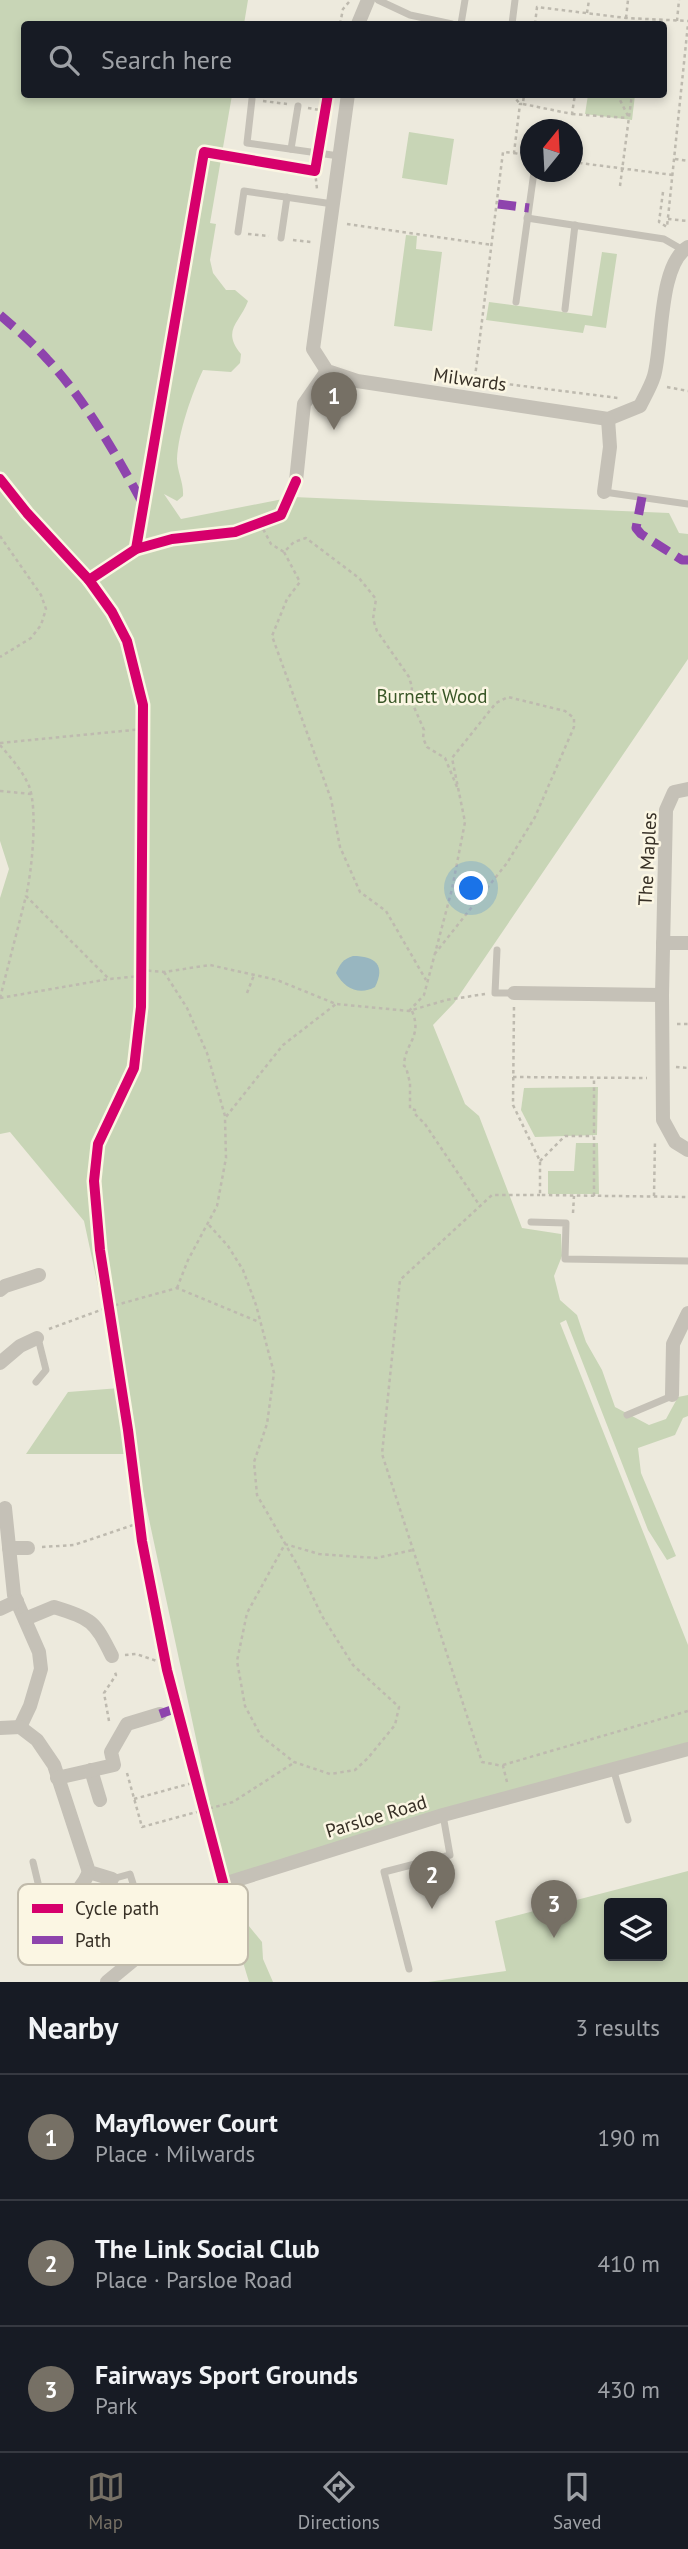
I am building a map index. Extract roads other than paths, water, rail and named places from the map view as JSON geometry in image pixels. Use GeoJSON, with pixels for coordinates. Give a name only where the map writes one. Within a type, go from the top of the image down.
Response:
{"type":"FeatureCollection","features":[{"type":"Feature","properties":{"kind":"street"},"geometry":{"type":"LineString","coordinates":[[359,21],[368,0]]}},
{"type":"Feature","properties":{"kind":"street"},"geometry":{"type":"LineString","coordinates":[[296,481],[304,404],[327,371],[313,349],[330,222],[325,203],[339,156],[347,98]]}},
{"type":"Feature","properties":{"kind":"street"},"geometry":{"type":"LineString","coordinates":[[604,492],[610,447],[608,419],[640,406],[654,376],[667,281],[685,249]]}},
{"type":"Feature","properties":{"kind":"street","name":"Milwards"},"geometry":{"type":"LineString","coordinates":[[327,371],[357,382],[608,419]]}},
{"type":"Feature","properties":{"kind":"street","name":"The Maples"},"geometry":{"type":"LineString","coordinates":[[688,789],[674,792],[666,810],[662,995],[663,1119],[675,1142],[688,1150]]}},
{"type":"Feature","properties":{"kind":"street"},"geometry":{"type":"LineString","coordinates":[[663,943],[688,943]]}},
{"type":"Feature","properties":{"kind":"street"},"geometry":{"type":"LineString","coordinates":[[514,993],[662,995]]}},
{"type":"Feature","properties":{"kind":"street"},"geometry":{"type":"LineString","coordinates":[[2,1286],[39,1275]]}},
{"type":"Feature","properties":{"kind":"street"},"geometry":{"type":"LineString","coordinates":[[672,1395],[673,1344],[688,1313]]}},
{"type":"Feature","properties":{"kind":"street"},"geometry":{"type":"LineString","coordinates":[[0,1363],[20,1346],[37,1338]]}},
{"type":"Feature","properties":{"kind":"street"},"geometry":{"type":"LineString","coordinates":[[5,1508],[14,1595],[39,1652],[41,1669],[30,1706],[20,1727]]}},
{"type":"Feature","properties":{"kind":"street"},"geometry":{"type":"LineString","coordinates":[[9,1548],[28,1548]]}},
{"type":"Feature","properties":{"kind":"street"},"geometry":{"type":"LineString","coordinates":[[0,1609],[17,1601]]}},
{"type":"Feature","properties":{"kind":"street"},"geometry":{"type":"LineString","coordinates":[[25,1619],[54,1606],[83,1616],[97,1626],[112,1656]]}},
{"type":"Feature","properties":{"kind":"street"},"geometry":{"type":"LineString","coordinates":[[57,1778],[114,1765],[111,1752],[127,1724],[160,1714]]}},
{"type":"Feature","properties":{"kind":"street"},"geometry":{"type":"LineString","coordinates":[[0,1728],[20,1727],[45,1750],[89,1872],[83,1884]]}},
{"type":"Feature","properties":{"kind":"street","name":"Parsloe Road"},"geometry":{"type":"LineString","coordinates":[[226,1884],[443,1815],[688,1749]]}},
{"type":"Feature","properties":{"kind":"street"},"geometry":{"type":"LineString","coordinates":[[91,1770],[100,1800]]}},
{"type":"Feature","properties":{"kind":"street"},"geometry":{"type":"LineString","coordinates":[[89,1872],[112,1879]]}},
{"type":"Feature","properties":{"kind":"street","name":"Parsloe Road"},"geometry":{"type":"LineString","coordinates":[[107,1982],[127,1965]]}},
{"type":"Feature","properties":{"kind":"lane"},"geometry":{"type":"LineString","coordinates":[[378,0],[410,15],[438,21]]}},
{"type":"Feature","properties":{"kind":"lane"},"geometry":{"type":"LineString","coordinates":[[461,21],[464,0]]}},
{"type":"Feature","properties":{"kind":"lane"},"geometry":{"type":"LineString","coordinates":[[512,21],[515,0]]}},
{"type":"Feature","properties":{"kind":"lane"},"geometry":{"type":"LineString","coordinates":[[252,99],[247,143],[339,156]]}},
{"type":"Feature","properties":{"kind":"lane"},"geometry":{"type":"LineString","coordinates":[[291,149],[298,106]]}},
{"type":"Feature","properties":{"kind":"lane"},"geometry":{"type":"LineString","coordinates":[[516,302],[532,182]]}},
{"type":"Feature","properties":{"kind":"lane"},"geometry":{"type":"LineString","coordinates":[[238,232],[244,191],[325,203]]}},
{"type":"Feature","properties":{"kind":"lane"},"geometry":{"type":"LineString","coordinates":[[281,238],[287,197]]}},
{"type":"Feature","properties":{"kind":"lane"},"geometry":{"type":"LineString","coordinates":[[527,218],[664,239],[685,249]]}},
{"type":"Feature","properties":{"kind":"lane"},"geometry":{"type":"LineString","coordinates":[[565,309],[575,225]]}},
{"type":"Feature","properties":{"kind":"lane"},"geometry":{"type":"LineString","coordinates":[[604,492],[688,503]]}},
{"type":"Feature","properties":{"kind":"lane"},"geometry":{"type":"LineString","coordinates":[[497,950],[495,993],[514,993]]}},
{"type":"Feature","properties":{"kind":"lane"},"geometry":{"type":"LineString","coordinates":[[531,1222],[566,1223],[565,1259],[688,1261]]}},
{"type":"Feature","properties":{"kind":"lane"},"geometry":{"type":"LineString","coordinates":[[36,1382],[46,1370],[37,1338]]}},
{"type":"Feature","properties":{"kind":"lane"},"geometry":{"type":"LineString","coordinates":[[627,1415],[672,1395]]}},
{"type":"Feature","properties":{"kind":"lane"},"geometry":{"type":"LineString","coordinates":[[613,1768],[628,1820]]}},
{"type":"Feature","properties":{"kind":"lane"},"geometry":{"type":"LineString","coordinates":[[409,1969],[384,1872],[450,1855],[443,1815]]}},
{"type":"Feature","properties":{"kind":"lane"},"geometry":{"type":"LineString","coordinates":[[33,1862],[38,1884]]}},
{"type":"Feature","properties":{"kind":"lane"},"geometry":{"type":"LineString","coordinates":[[112,1879],[130,1874],[133,1884]]}},
{"type":"Feature","properties":{"kind":"water"},"geometry":{"type":"Polygon","coordinates":[[[353,956],[367,958],[376,963],[379,973],[375,987],[363,991],[352,989],[339,978],[336,973],[339,967],[344,960],[353,956]]]}},
{"type":"Feature","properties":{"kind":"place","name":"Mayflower Court"},"geometry":{"type":"Point","coordinates":[334,430]}},
{"type":"Feature","properties":{"kind":"place","name":"The Link Social Club"},"geometry":{"type":"Point","coordinates":[432,1909]}},
{"type":"Feature","properties":{"kind":"place","name":"Fairways Sport Grounds"},"geometry":{"type":"Point","coordinates":[554,1938]}},
{"type":"Feature","properties":{"kind":"park label","name":"Burnett Wood"},"geometry":{"type":"Point","coordinates":[432,696]}}]}
